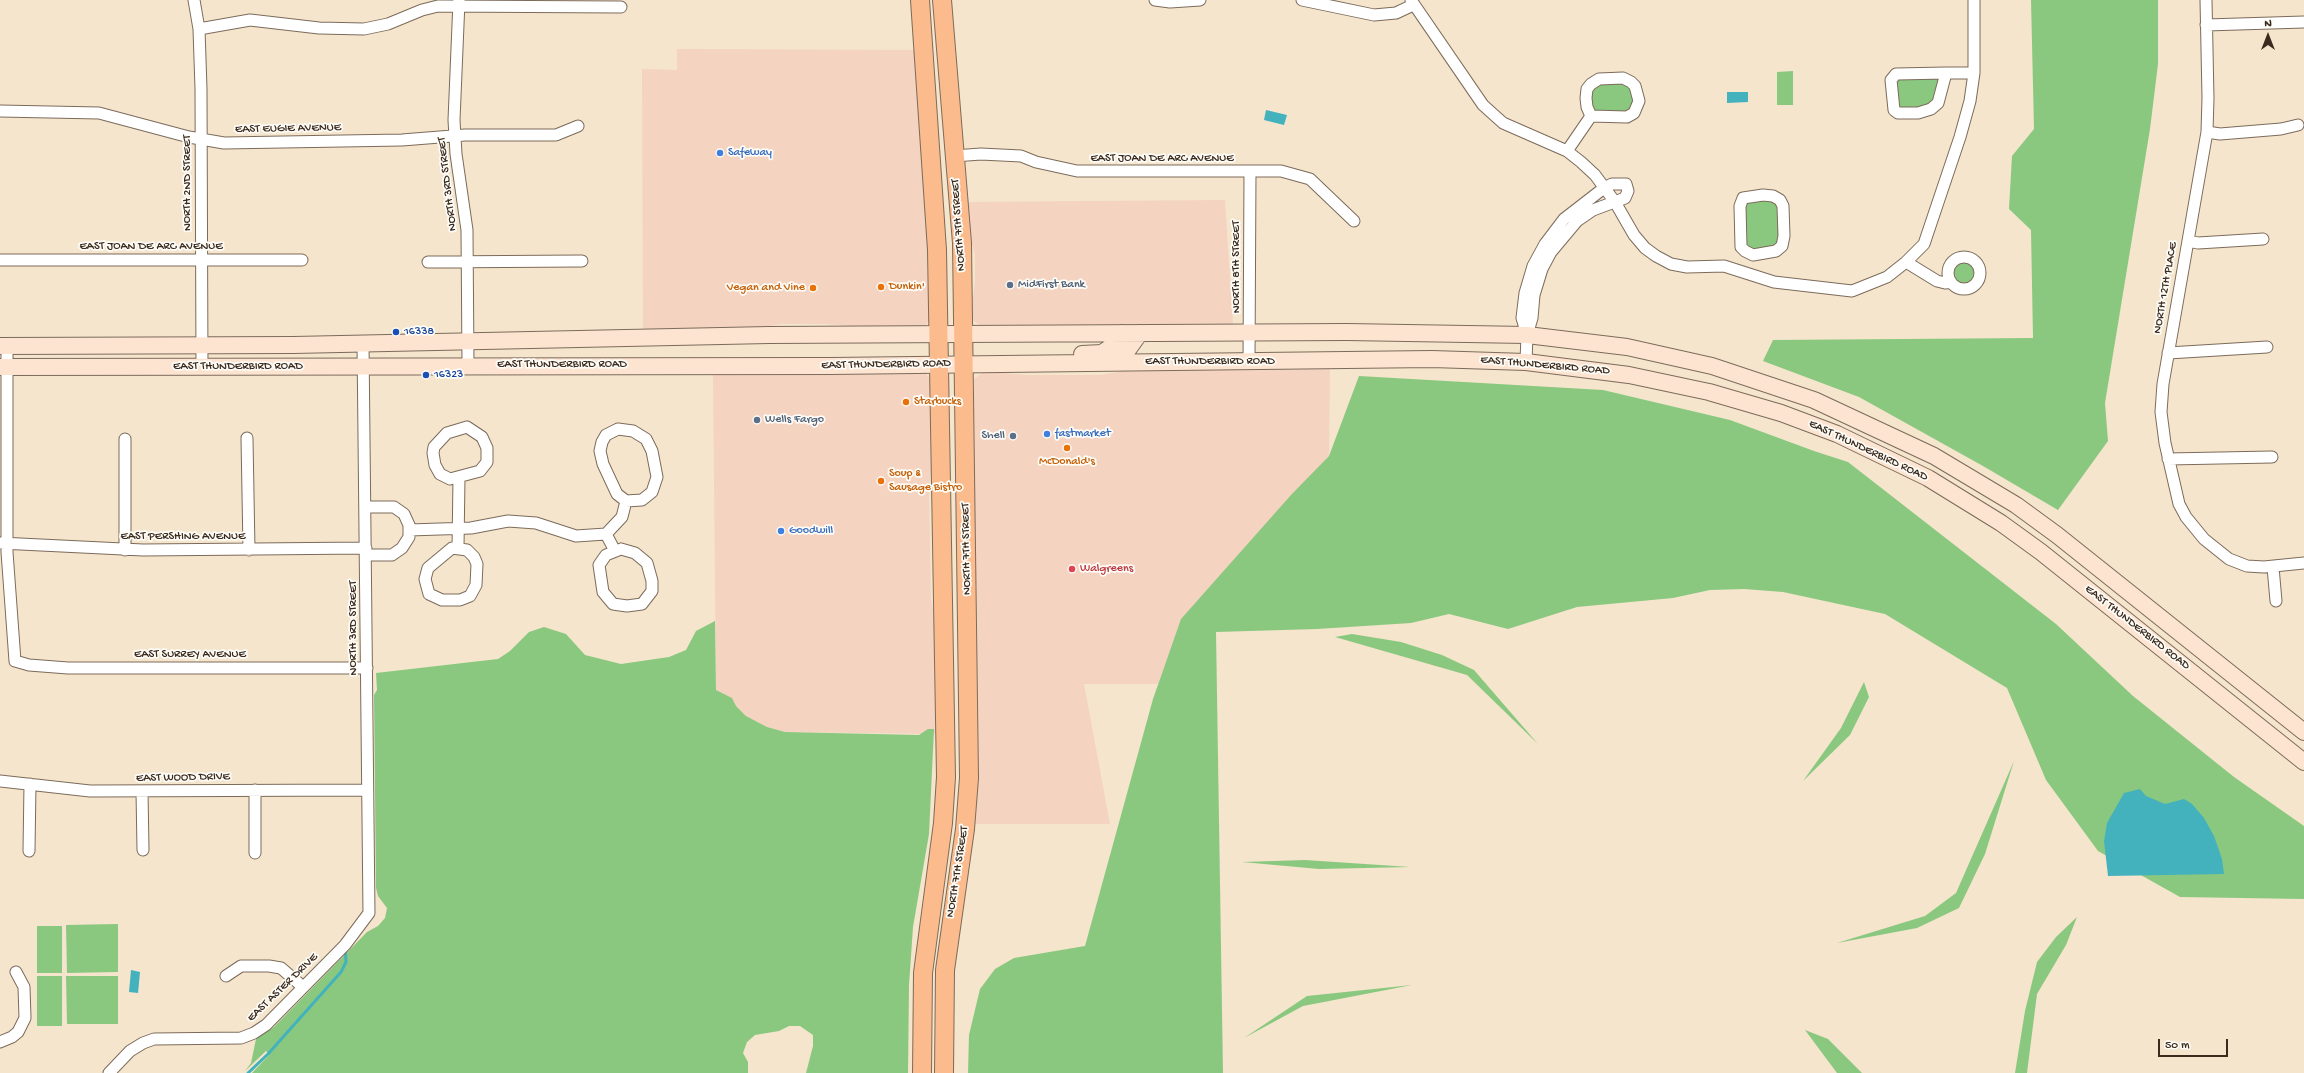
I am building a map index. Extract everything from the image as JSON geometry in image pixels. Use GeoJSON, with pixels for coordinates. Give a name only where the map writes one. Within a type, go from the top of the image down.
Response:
{"type":"FeatureCollection","features":[{"type":"Feature","properties":{"kind":"main road","name":"NORTH 7TH STREET"},"geometry":{"type":"LineString","coordinates":[[920,0],[937,250],[946,777],[942,830],[923,973],[922,1073]]}},
{"type":"Feature","properties":{"kind":"main road","name":"NORTH 7TH STREET"},"geometry":{"type":"LineString","coordinates":[[942,0],[962,243],[969,787],[965,829],[945,970],[944,1073]]}},
{"type":"Feature","properties":{"kind":"main road","name":"EAST THUNDERBIRD ROAD"},"geometry":{"type":"LineString","coordinates":[[3,346],[363,343],[761,335],[1122,334],[1249,332],[1527,335],[1628,347],[1712,366],[1814,400],[1889,433],[1934,456],[2016,505],[2057,535],[2304,731]]}},
{"type":"Feature","properties":{"kind":"main road"},"geometry":{"type":"LineString","coordinates":[[1119,362],[1140,333]]}},
{"type":"Feature","properties":{"kind":"main road"},"geometry":{"type":"LineString","coordinates":[[1031,364],[1053,354],[1102,353],[1111,347],[1122,334]]}},
{"type":"Feature","properties":{"kind":"main road","name":"EAST THUNDERBIRD ROAD"},"geometry":{"type":"LineString","coordinates":[[3,367],[1031,364],[1432,359],[1526,362],[1629,375],[1709,392],[1807,422],[1882,455],[1928,478],[2035,548],[2304,762]]}},
{"type":"Feature","properties":{"kind":"main road"},"geometry":{"type":"LineString","coordinates":[[2290,751],[2304,731]]}},
{"type":"Feature","properties":{"kind":"street","name":"NORTH 2ND STREET"},"geometry":{"type":"LineString","coordinates":[[194,0],[198,29],[202,366]]}},
{"type":"Feature","properties":{"kind":"street"},"geometry":{"type":"LineString","coordinates":[[1154,0],[1170,2],[1200,0]]}},
{"type":"Feature","properties":{"kind":"street"},"geometry":{"type":"LineString","coordinates":[[1302,0],[1374,15],[1396,13],[1412,2],[1483,105],[1503,123],[1567,151],[1594,175],[1615,202],[1634,235],[1645,248],[1671,264],[1687,267],[1724,266],[1774,282],[1852,292],[1887,277],[1906,262],[1924,244],[1960,137],[1970,101],[1974,73],[1974,0]]}},
{"type":"Feature","properties":{"kind":"street","name":"NORTH 12TH PLACE"},"geometry":{"type":"LineString","coordinates":[[2206,0],[2208,98],[2207,132],[2168,353],[2161,412],[2168,459],[2176,495],[2186,517],[2204,539],[2230,559],[2247,566],[2274,567],[2304,563]]}},
{"type":"Feature","properties":{"kind":"street"},"geometry":{"type":"LineString","coordinates":[[198,29],[250,20],[319,28],[364,29],[388,24],[422,10],[438,6],[459,4],[621,7]]}},
{"type":"Feature","properties":{"kind":"street","name":"NORTH 3RD STREET"},"geometry":{"type":"LineString","coordinates":[[459,4],[454,102],[455,136],[467,230],[468,365]]}},
{"type":"Feature","properties":{"kind":"street"},"geometry":{"type":"LineString","coordinates":[[2206,25],[2304,22]]}},
{"type":"Feature","properties":{"kind":"street"},"geometry":{"type":"LineString","coordinates":[[1946,72],[1938,103],[1932,109],[1918,113],[1898,113],[1894,110],[1891,80],[1896,74],[1946,72],[1974,73]]}},
{"type":"Feature","properties":{"kind":"street"},"geometry":{"type":"LineString","coordinates":[[1623,78],[1635,86],[1639,101],[1634,113],[1627,117],[1591,116],[1587,107],[1587,89],[1595,80],[1623,78]]}},
{"type":"Feature","properties":{"kind":"street","name":"EAST EUGIE AVENUE"},"geometry":{"type":"LineString","coordinates":[[0,111],[84,111],[99,113],[200,139],[224,143],[402,140],[455,136],[556,135],[578,126]]}},
{"type":"Feature","properties":{"kind":"street"},"geometry":{"type":"LineString","coordinates":[[1567,151],[1591,116]]}},
{"type":"Feature","properties":{"kind":"street"},"geometry":{"type":"LineString","coordinates":[[2207,132],[2220,134],[2251,132],[2281,129],[2298,125]]}},
{"type":"Feature","properties":{"kind":"street","name":"EAST JOAN DE ARC AVENUE"},"geometry":{"type":"LineString","coordinates":[[954,156],[981,154],[1021,156],[1036,162],[1077,172],[1281,171],[1310,179],[1354,221]]}},
{"type":"Feature","properties":{"kind":"street","name":"NORTH 8TH STREET"},"geometry":{"type":"LineString","coordinates":[[1249,362],[1250,172]]}},
{"type":"Feature","properties":{"kind":"street"},"geometry":{"type":"LineString","coordinates":[[1526,362],[1527,335],[1522,318],[1525,293],[1533,266],[1551,243],[1571,213],[1604,188],[1618,183],[1626,184],[1627,196],[1593,210],[1577,221],[1551,243]]}},
{"type":"Feature","properties":{"kind":"street"},"geometry":{"type":"LineString","coordinates":[[1763,195],[1773,196],[1780,200],[1782,206],[1784,236],[1782,246],[1776,252],[1753,255],[1744,252],[1741,246],[1740,206],[1744,198],[1763,195]]}},
{"type":"Feature","properties":{"kind":"street"},"geometry":{"type":"LineString","coordinates":[[2188,241],[2198,243],[2263,239]]}},
{"type":"Feature","properties":{"kind":"street"},"geometry":{"type":"LineString","coordinates":[[1748,274],[1753,255]]}},
{"type":"Feature","properties":{"kind":"street","name":"EAST JOAN DE ARC AVENUE"},"geometry":{"type":"LineString","coordinates":[[0,260],[302,260]]}},
{"type":"Feature","properties":{"kind":"street"},"geometry":{"type":"LineString","coordinates":[[428,262],[582,261]]}},
{"type":"Feature","properties":{"kind":"street"},"geometry":{"type":"LineString","coordinates":[[1906,262],[1937,281],[1946,283],[1951,282]]}},
{"type":"Feature","properties":{"kind":"street","name":"NORTH 3RD STREET"},"geometry":{"type":"LineString","coordinates":[[363,343],[369,913]]}},
{"type":"Feature","properties":{"kind":"street"},"geometry":{"type":"LineString","coordinates":[[3,346],[3,543]]}},
{"type":"Feature","properties":{"kind":"street"},"geometry":{"type":"LineString","coordinates":[[2168,353],[2267,347]]}},
{"type":"Feature","properties":{"kind":"street"},"geometry":{"type":"LineString","coordinates":[[467,428],[482,437],[487,448],[487,462],[480,471],[459,477],[450,479],[440,474],[434,462],[433,453],[434,448],[447,433],[467,428]]}},
{"type":"Feature","properties":{"kind":"street"},"geometry":{"type":"LineString","coordinates":[[618,430],[633,431],[646,439],[656,466],[657,477],[652,492],[642,500],[626,501],[617,494],[603,464],[600,451],[602,442],[606,435],[618,430]]}},
{"type":"Feature","properties":{"kind":"street"},"geometry":{"type":"LineString","coordinates":[[247,438],[249,550]]}},
{"type":"Feature","properties":{"kind":"street"},"geometry":{"type":"LineString","coordinates":[[125,550],[126,439]]}},
{"type":"Feature","properties":{"kind":"street"},"geometry":{"type":"LineString","coordinates":[[2168,459],[2272,457]]}},
{"type":"Feature","properties":{"kind":"street"},"geometry":{"type":"LineString","coordinates":[[458,548],[459,477]]}},
{"type":"Feature","properties":{"kind":"street"},"geometry":{"type":"LineString","coordinates":[[365,507],[394,506],[404,514],[409,525],[409,530],[459,529],[508,521],[536,523],[576,536],[606,534],[622,517],[626,501]]}},
{"type":"Feature","properties":{"kind":"street","name":"EAST PERSHING AVENUE"},"geometry":{"type":"LineString","coordinates":[[3,543],[125,550],[366,552],[392,555],[402,548],[409,537],[409,530]]}},
{"type":"Feature","properties":{"kind":"street"},"geometry":{"type":"LineString","coordinates":[[606,534],[615,551]]}},
{"type":"Feature","properties":{"kind":"street","name":"EAST SURREY AVENUE"},"geometry":{"type":"LineString","coordinates":[[3,543],[15,661],[29,666],[68,668],[367,668]]}},
{"type":"Feature","properties":{"kind":"street"},"geometry":{"type":"LineString","coordinates":[[452,548],[458,548],[468,550],[474,557],[477,564],[476,584],[470,596],[460,600],[442,600],[429,594],[425,579],[428,568],[452,548]]}},
{"type":"Feature","properties":{"kind":"street"},"geometry":{"type":"LineString","coordinates":[[621,549],[635,553],[647,563],[652,581],[652,591],[642,604],[627,606],[613,604],[602,592],[599,565],[606,555],[615,551],[621,549]]}},
{"type":"Feature","properties":{"kind":"street"},"geometry":{"type":"LineString","coordinates":[[2274,567],[2276,601]]}},
{"type":"Feature","properties":{"kind":"street","name":"EAST WOOD DRIVE"},"geometry":{"type":"LineString","coordinates":[[0,781],[90,791],[368,790]]}},
{"type":"Feature","properties":{"kind":"street"},"geometry":{"type":"LineString","coordinates":[[29,851],[30,784]]}},
{"type":"Feature","properties":{"kind":"street"},"geometry":{"type":"LineString","coordinates":[[255,790],[255,853]]}},
{"type":"Feature","properties":{"kind":"street"},"geometry":{"type":"LineString","coordinates":[[142,791],[143,850]]}},
{"type":"Feature","properties":{"kind":"street","name":"EAST ASTER DRIVE"},"geometry":{"type":"LineString","coordinates":[[109,1073],[130,1051],[143,1042],[154,1039],[242,1038],[254,1033],[266,1025],[345,946],[369,913]]}},
{"type":"Feature","properties":{"kind":"street"},"geometry":{"type":"LineString","coordinates":[[226,976],[242,966],[269,966],[281,968],[304,988]]}},
{"type":"Feature","properties":{"kind":"street"},"geometry":{"type":"LineString","coordinates":[[0,1042],[12,1037],[18,1032],[25,1018],[24,987],[16,972]]}},
{"type":"Feature","properties":{"kind":"shaded area"},"geometry":{"type":"Polygon","coordinates":[[[677,49],[917,50],[929,231],[931,318],[926,325],[919,327],[878,328],[825,324],[783,324],[754,328],[643,330],[642,69],[677,70],[677,49]]]}},
{"type":"Feature","properties":{"kind":"shaded area"},"geometry":{"type":"Polygon","coordinates":[[[1225,200],[1233,325],[982,327],[974,321],[971,312],[975,282],[975,255],[970,237],[967,202],[1225,200]]]}},
{"type":"Feature","properties":{"kind":"shaded area"},"geometry":{"type":"Polygon","coordinates":[[[1330,369],[1329,456],[1182,618],[1158,684],[1084,684],[1110,824],[973,824],[974,379],[985,371],[1025,375],[1101,375],[1123,371],[1330,369]]]}},
{"type":"Feature","properties":{"kind":"shaded area"},"geometry":{"type":"Polygon","coordinates":[[[713,372],[920,372],[925,373],[931,380],[933,459],[929,486],[931,598],[937,630],[938,734],[785,732],[767,727],[746,716],[736,706],[732,698],[716,690],[713,372]]]}},
{"type":"Feature","properties":{"kind":"green space"},"geometry":{"type":"Polygon","coordinates":[[[2031,0],[2158,0],[2158,64],[2150,129],[2105,403],[2108,441],[2058,510],[1983,466],[1859,397],[1763,361],[1773,340],[2033,338],[2031,230],[2009,209],[2012,156],[2034,129],[2031,0]]]}},
{"type":"Feature","properties":{"kind":"green space"},"geometry":{"type":"Polygon","coordinates":[[[1793,71],[1793,105],[1777,105],[1777,72],[1793,71]]]}},
{"type":"Feature","properties":{"kind":"green space"},"geometry":{"type":"Polygon","coordinates":[[[1946,73],[1938,103],[1898,113],[1896,74],[1946,73]]]}},
{"type":"Feature","properties":{"kind":"green space"},"geometry":{"type":"Polygon","coordinates":[[[1599,79],[1635,86],[1634,113],[1597,117],[1586,98],[1599,79]]]}},
{"type":"Feature","properties":{"kind":"green space"},"geometry":{"type":"Polygon","coordinates":[[[1743,198],[1780,200],[1782,246],[1745,251],[1743,198]]]}},
{"type":"Feature","properties":{"kind":"green space"},"geometry":{"type":"Polygon","coordinates":[[[1965,257],[1971,258],[1978,264],[1981,273],[1980,279],[1974,286],[1965,289],[1959,288],[1952,282],[1949,273],[1950,267],[1956,260],[1965,257]]]}},
{"type":"Feature","properties":{"kind":"green space"},"geometry":{"type":"Polygon","coordinates":[[[1359,376],[1603,390],[1730,420],[1848,462],[2056,624],[2133,696],[2234,777],[2304,826],[2304,899],[2180,897],[2098,851],[2046,780],[2007,688],[1885,614],[1783,592],[1744,589],[1710,590],[1673,598],[1577,607],[1508,629],[1449,614],[1411,623],[1317,629],[1216,632],[1223,1073],[968,1073],[969,1035],[980,989],[995,969],[1014,958],[1085,946],[1153,699],[1181,619],[1291,495],[1329,456],[1359,376]]]}},
{"type":"Feature","properties":{"kind":"green space"},"geometry":{"type":"Polygon","coordinates":[[[715,621],[716,690],[732,698],[736,706],[746,716],[767,727],[785,732],[919,735],[928,729],[934,729],[929,834],[913,927],[909,985],[908,1073],[806,1073],[813,1046],[813,1035],[800,1026],[789,1026],[779,1031],[755,1035],[747,1042],[743,1053],[748,1062],[748,1073],[252,1073],[269,1055],[266,1051],[245,1071],[251,1063],[256,1039],[274,1027],[367,932],[378,926],[385,918],[387,908],[378,896],[376,888],[374,695],[377,690],[376,673],[498,659],[510,651],[529,632],[544,627],[566,634],[585,655],[621,664],[669,657],[686,650],[696,631],[715,621]]]}},
{"type":"Feature","properties":{"kind":"green space"},"geometry":{"type":"Polygon","coordinates":[[[1352,634],[1401,642],[1442,655],[1474,670],[1538,744],[1467,675],[1335,637],[1352,634]]]}},
{"type":"Feature","properties":{"kind":"green space"},"geometry":{"type":"Polygon","coordinates":[[[1864,682],[1869,697],[1850,735],[1803,781],[1841,728],[1864,682]]]}},
{"type":"Feature","properties":{"kind":"green space"},"geometry":{"type":"Polygon","coordinates":[[[2014,761],[1985,854],[1959,908],[1917,928],[1837,943],[1925,916],[1956,893],[2014,761]]]}},
{"type":"Feature","properties":{"kind":"green space"},"geometry":{"type":"Polygon","coordinates":[[[1305,860],[1410,867],[1319,869],[1242,862],[1305,860]]]}},
{"type":"Feature","properties":{"kind":"green space"},"geometry":{"type":"Polygon","coordinates":[[[2077,917],[2066,945],[2037,994],[2027,1073],[2015,1073],[2025,1011],[2037,962],[2056,937],[2077,917]]]}},
{"type":"Feature","properties":{"kind":"green space"},"geometry":{"type":"Polygon","coordinates":[[[118,924],[118,972],[67,973],[66,925],[118,924]]]}},
{"type":"Feature","properties":{"kind":"green space"},"geometry":{"type":"Polygon","coordinates":[[[37,926],[62,926],[62,973],[37,973],[37,926]]]}},
{"type":"Feature","properties":{"kind":"green space"},"geometry":{"type":"Polygon","coordinates":[[[37,976],[62,976],[62,1026],[37,1026],[37,976]]]}},
{"type":"Feature","properties":{"kind":"green space"},"geometry":{"type":"Polygon","coordinates":[[[66,976],[118,976],[118,1024],[67,1024],[66,976]]]}},
{"type":"Feature","properties":{"kind":"green space"},"geometry":{"type":"Polygon","coordinates":[[[1412,985],[1303,1006],[1244,1038],[1307,996],[1412,985]]]}},
{"type":"Feature","properties":{"kind":"green space"},"geometry":{"type":"Polygon","coordinates":[[[1805,1030],[1828,1039],[1862,1073],[1837,1073],[1805,1030]]]}},
{"type":"Feature","properties":{"kind":"water"},"geometry":{"type":"Polygon","coordinates":[[[1727,92],[1748,92],[1748,102],[1727,103],[1727,92]]]}},
{"type":"Feature","properties":{"kind":"water"},"geometry":{"type":"Polygon","coordinates":[[[1266,110],[1287,115],[1284,125],[1264,120],[1266,110]]]}},
{"type":"Feature","properties":{"kind":"water"},"geometry":{"type":"Polygon","coordinates":[[[2140,789],[2146,796],[2165,804],[2184,799],[2192,804],[2204,818],[2214,836],[2222,859],[2224,874],[2108,876],[2104,841],[2107,823],[2124,793],[2140,789]]]}},
{"type":"Feature","properties":{"kind":"water"},"geometry":{"type":"Polygon","coordinates":[[[131,970],[140,972],[138,993],[129,992],[131,970]]]}},
{"type":"Feature","properties":{"kind":"waterway"},"geometry":{"type":"LineString","coordinates":[[248,1073],[268,1054],[341,972],[346,962],[345,948]]}},
{"type":"Feature","properties":{"kind":"place","name":"Safeway"},"geometry":{"type":"Point","coordinates":[720,153]}},
{"type":"Feature","properties":{"kind":"place","name":"MidFirst Bank"},"geometry":{"type":"Point","coordinates":[1010,285]}},
{"type":"Feature","properties":{"kind":"place","name":"Dunkin'"},"geometry":{"type":"Point","coordinates":[881,287]}},
{"type":"Feature","properties":{"kind":"place","name":"Vegan and Vine"},"geometry":{"type":"Point","coordinates":[813,288]}},
{"type":"Feature","properties":{"kind":"place","name":"16338"},"geometry":{"type":"Point","coordinates":[396,332]}},
{"type":"Feature","properties":{"kind":"place","name":"16323"},"geometry":{"type":"Point","coordinates":[426,375]}},
{"type":"Feature","properties":{"kind":"place","name":"Starbucks"},"geometry":{"type":"Point","coordinates":[906,402]}},
{"type":"Feature","properties":{"kind":"place","name":"Wells Fargo"},"geometry":{"type":"Point","coordinates":[757,420]}},
{"type":"Feature","properties":{"kind":"place","name":"fastmarket"},"geometry":{"type":"Point","coordinates":[1047,434]}},
{"type":"Feature","properties":{"kind":"place","name":"Shell"},"geometry":{"type":"Point","coordinates":[1013,436]}},
{"type":"Feature","properties":{"kind":"place","name":"McDonald's"},"geometry":{"type":"Point","coordinates":[1067,448]}},
{"type":"Feature","properties":{"kind":"place","name":"Soup & Sausage Bistro"},"geometry":{"type":"Point","coordinates":[881,481]}},
{"type":"Feature","properties":{"kind":"place","name":"Goodwill"},"geometry":{"type":"Point","coordinates":[781,531]}},
{"type":"Feature","properties":{"kind":"place","name":"Walgreens"},"geometry":{"type":"Point","coordinates":[1072,569]}}]}
